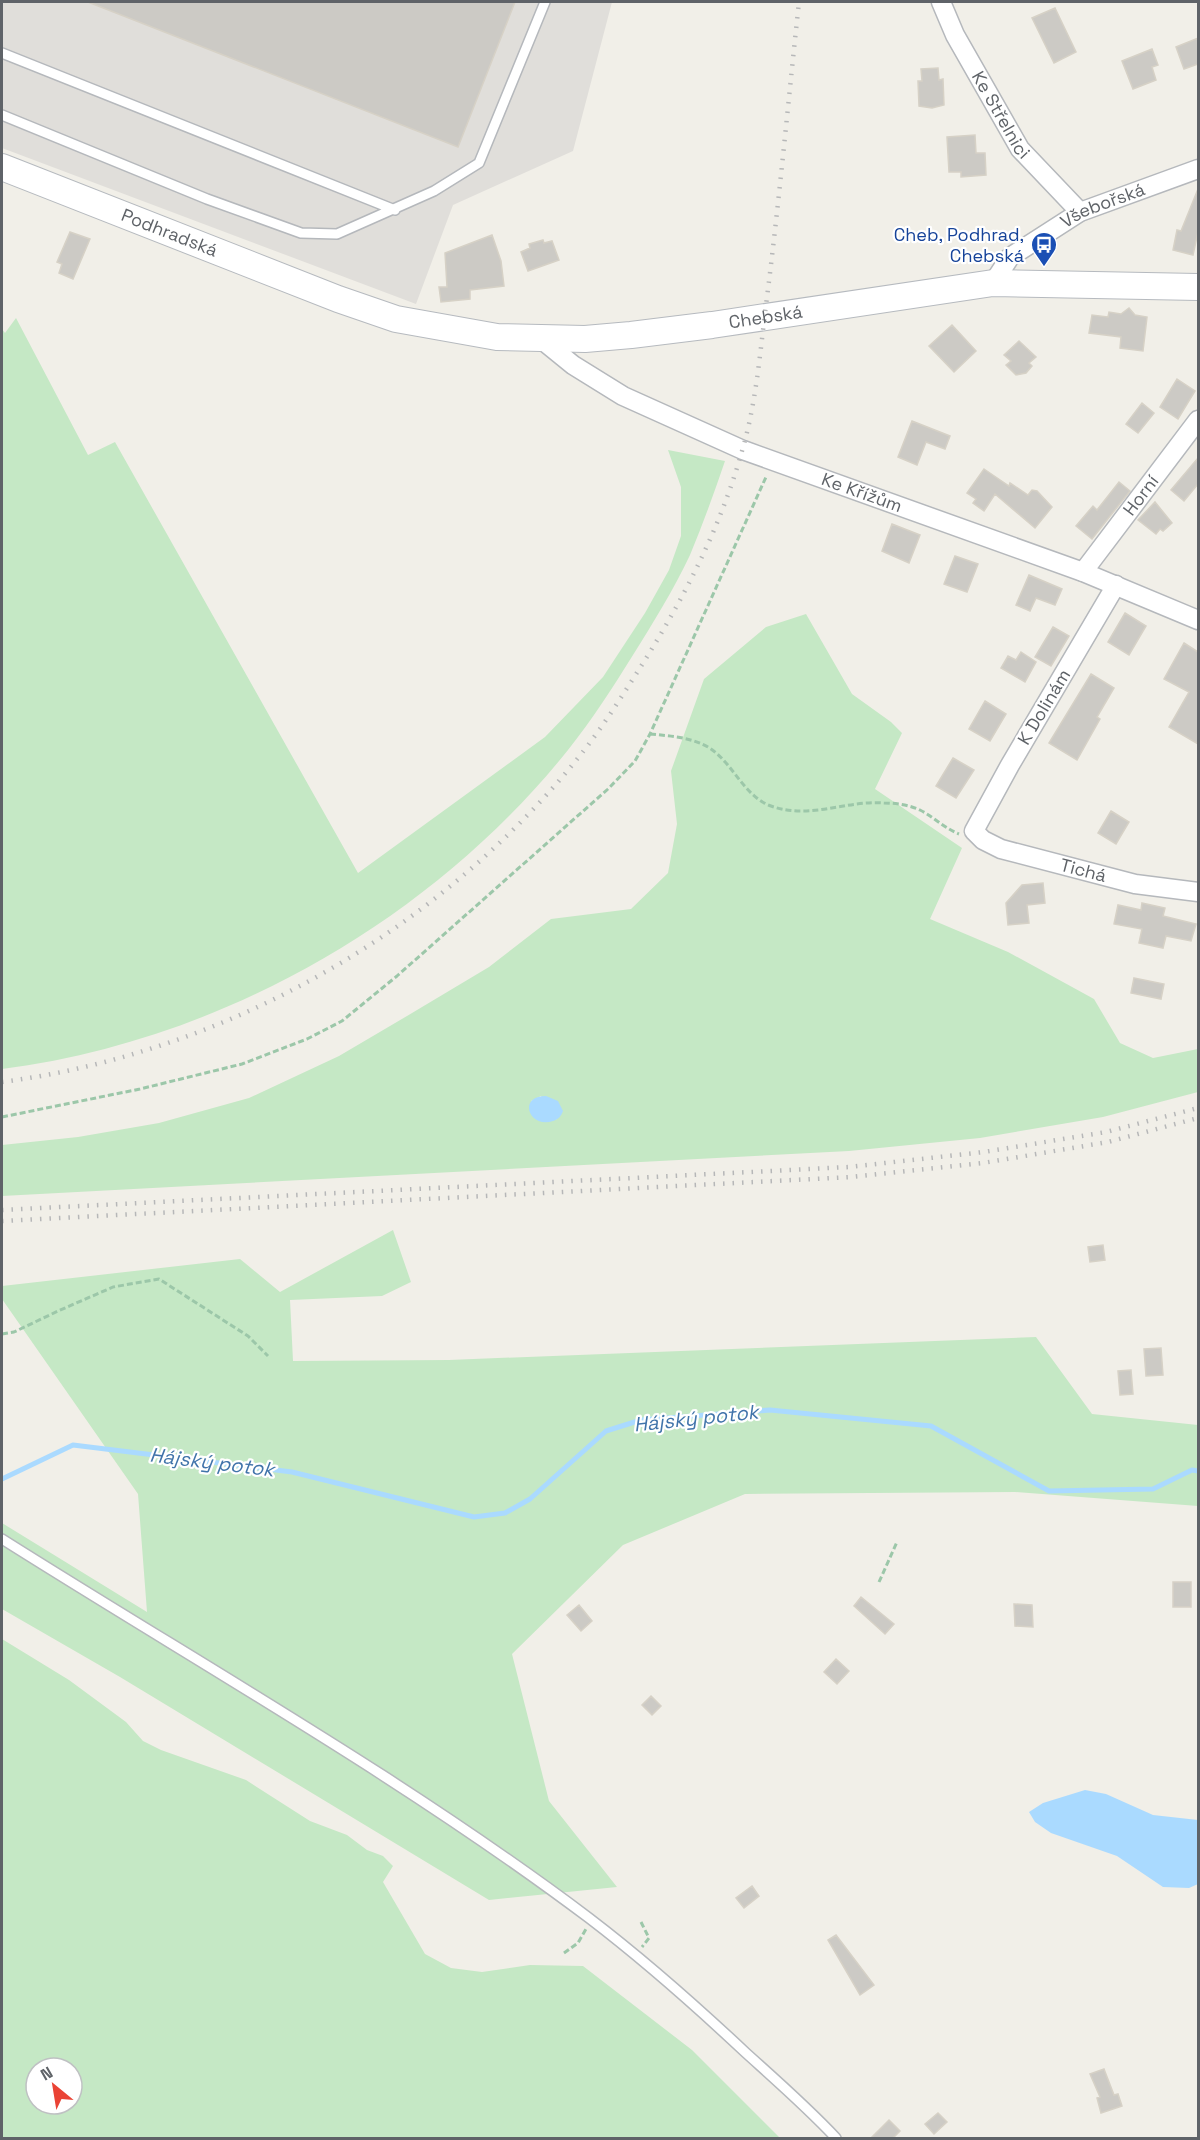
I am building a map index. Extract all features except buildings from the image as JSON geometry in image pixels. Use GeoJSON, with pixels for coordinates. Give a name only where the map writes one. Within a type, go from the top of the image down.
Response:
{"type":"FeatureCollection","features":[{"type":"Feature","properties":{"kind":"street","name":"Ke Střelnici"},"geometry":{"type":"LineString","coordinates":[[941,2],[956,35],[1020,148],[1080,212]]}},
{"type":"Feature","properties":{"kind":"street","name":"Podhradská"},"geometry":{"type":"LineString","coordinates":[[2,167],[338,299]]}},
{"type":"Feature","properties":{"kind":"street","name":"Všebořská"},"geometry":{"type":"LineString","coordinates":[[993,283],[1010,257],[1080,212],[1198,169]]}},
{"type":"Feature","properties":{"kind":"street","name":"Chebská"},"geometry":{"type":"LineString","coordinates":[[338,299],[396,319],[497,337],[585,339],[700,327],[993,283],[1198,287]]}},
{"type":"Feature","properties":{"kind":"street","name":"Ke Křížům"},"geometry":{"type":"LineString","coordinates":[[541,339],[573,365],[623,396],[773,461],[1083,572],[1198,620]]}},
{"type":"Feature","properties":{"kind":"street","name":"Horní"},"geometry":{"type":"LineString","coordinates":[[1083,572],[1198,420]]}},
{"type":"Feature","properties":{"kind":"street","name":"K Dolinám"},"geometry":{"type":"LineString","coordinates":[[975,832],[1010,765],[1116,585]]}},
{"type":"Feature","properties":{"kind":"street","name":"Tichá"},"geometry":{"type":"LineString","coordinates":[[975,832],[983,840],[1001,849],[1135,884],[1198,892]]}},
{"type":"Feature","properties":{"kind":"lane"},"geometry":{"type":"LineString","coordinates":[[2,115],[207,199],[301,233],[337,234],[395,210],[447,184],[479,163],[545,2]]}},
{"type":"Feature","properties":{"kind":"lane"},"geometry":{"type":"LineString","coordinates":[[2,53],[395,210]]}},
{"type":"Feature","properties":{"kind":"lane"},"geometry":{"type":"LineString","coordinates":[[2,1539],[132,1622],[345,1751],[518,1867],[590,1919],[636,1956],[722,2030],[836,2139]]}},
{"type":"Feature","properties":{"kind":"path"},"geometry":{"type":"LineString","coordinates":[[2,1117],[140,1089],[242,1064],[307,1039],[342,1021],[415,960],[608,789],[635,761],[650,734],[773,461]]}},
{"type":"Feature","properties":{"kind":"path"},"geometry":{"type":"LineString","coordinates":[[650,734],[690,740],[708,747],[722,759],[744,786],[770,806],[795,811],[810,811],[886,803],[921,810],[959,834],[975,832]]}},
{"type":"Feature","properties":{"kind":"path"},"geometry":{"type":"LineString","coordinates":[[2,1334],[14,1332],[113,1287],[159,1279],[248,1336],[268,1356]]}},
{"type":"Feature","properties":{"kind":"path"},"geometry":{"type":"LineString","coordinates":[[879,1581],[897,1542]]}},
{"type":"Feature","properties":{"kind":"path"},"geometry":{"type":"LineString","coordinates":[[564,1953],[578,1943],[590,1919]]}},
{"type":"Feature","properties":{"kind":"path"},"geometry":{"type":"LineString","coordinates":[[636,1956],[649,1938],[640,1922]]}},
{"type":"Feature","properties":{"kind":"shaded area"},"geometry":{"type":"Polygon","coordinates":[[[2,2],[612,2],[573,151],[453,205],[416,304],[2,148],[2,2]]]}},
{"type":"Feature","properties":{"kind":"green space"},"geometry":{"type":"Polygon","coordinates":[[[16,318],[88,455],[115,442],[358,873],[545,737],[603,677],[645,613],[669,570],[681,536],[681,487],[668,450],[725,461],[684,568],[656,618],[602,703],[568,750],[513,812],[452,868],[386,919],[315,963],[241,1001],[163,1031],[83,1054],[2,1069],[2,329],[5,333],[16,318]]]}},
{"type":"Feature","properties":{"kind":"green space"},"geometry":{"type":"Polygon","coordinates":[[[806,614],[852,694],[891,722],[902,733],[875,789],[962,848],[930,919],[1008,952],[1094,999],[1120,1043],[1153,1058],[1198,1049],[1198,1092],[1103,1117],[980,1138],[849,1151],[2,1196],[2,1145],[78,1137],[159,1123],[249,1098],[339,1056],[407,1016],[489,967],[551,919],[631,909],[668,873],[677,824],[671,771],[704,679],[766,627],[806,614]],[[541,1096],[531,1101],[547,1122],[557,1119],[541,1096]]]}},
{"type":"Feature","properties":{"kind":"green space"},"geometry":{"type":"Polygon","coordinates":[[[393,1230],[411,1282],[382,1296],[290,1300],[293,1361],[449,1360],[1036,1337],[1092,1414],[1198,1425],[1198,1506],[1015,1492],[745,1494],[623,1545],[512,1654],[549,1801],[617,1887],[489,1900],[120,1677],[2,1609],[2,1523],[147,1612],[138,1494],[2,1299],[2,1286],[240,1259],[280,1292],[393,1230]]]}},
{"type":"Feature","properties":{"kind":"green space"},"geometry":{"type":"Polygon","coordinates":[[[2,1639],[69,1680],[126,1722],[143,1741],[161,1750],[246,1780],[310,1821],[347,1835],[367,1850],[383,1856],[393,1866],[383,1882],[425,1954],[451,1968],[482,1972],[530,1965],[583,1966],[692,2050],[780,2138],[2,2138],[2,1639]]]}},
{"type":"Feature","properties":{"kind":"water"},"geometry":{"type":"Polygon","coordinates":[[[546,1096],[558,1101],[563,1111],[557,1119],[545,1122],[533,1117],[529,1106],[531,1101],[537,1097],[546,1096]]]}},
{"type":"Feature","properties":{"kind":"water"},"geometry":{"type":"Polygon","coordinates":[[[1085,1790],[1106,1794],[1153,1815],[1198,1820],[1198,1884],[1189,1888],[1163,1887],[1117,1856],[1051,1833],[1035,1822],[1029,1812],[1043,1803],[1085,1790]]]}},
{"type":"Feature","properties":{"kind":"waterway","name":"Hájský potok"},"geometry":{"type":"LineString","coordinates":[[2,1479],[73,1445],[292,1472],[474,1517],[505,1513],[530,1499],[606,1431],[641,1420],[770,1410],[931,1426],[1049,1491],[1153,1489],[1192,1470],[1198,1471]]}},
{"type":"Feature","properties":{"kind":"railway"},"geometry":{"type":"LineString","coordinates":[[2,1082],[85,1067],[166,1044],[245,1013],[320,975],[392,930],[460,878],[522,821],[578,758],[596,734],[645,660],[688,585],[724,506],[742,451],[751,415],[759,360],[799,2]]}},
{"type":"Feature","properties":{"kind":"railway"},"geometry":{"type":"LineString","coordinates":[[2,1210],[849,1167],[984,1152],[1106,1132],[1198,1108]]}},
{"type":"Feature","properties":{"kind":"railway"},"geometry":{"type":"LineString","coordinates":[[2,1221],[851,1177],[983,1163],[1108,1142],[1198,1118]]}},
{"type":"Feature","properties":{"kind":"place","name":"Cheb, Podhrad, Chebská"},"geometry":{"type":"Point","coordinates":[1044,268]}}]}
